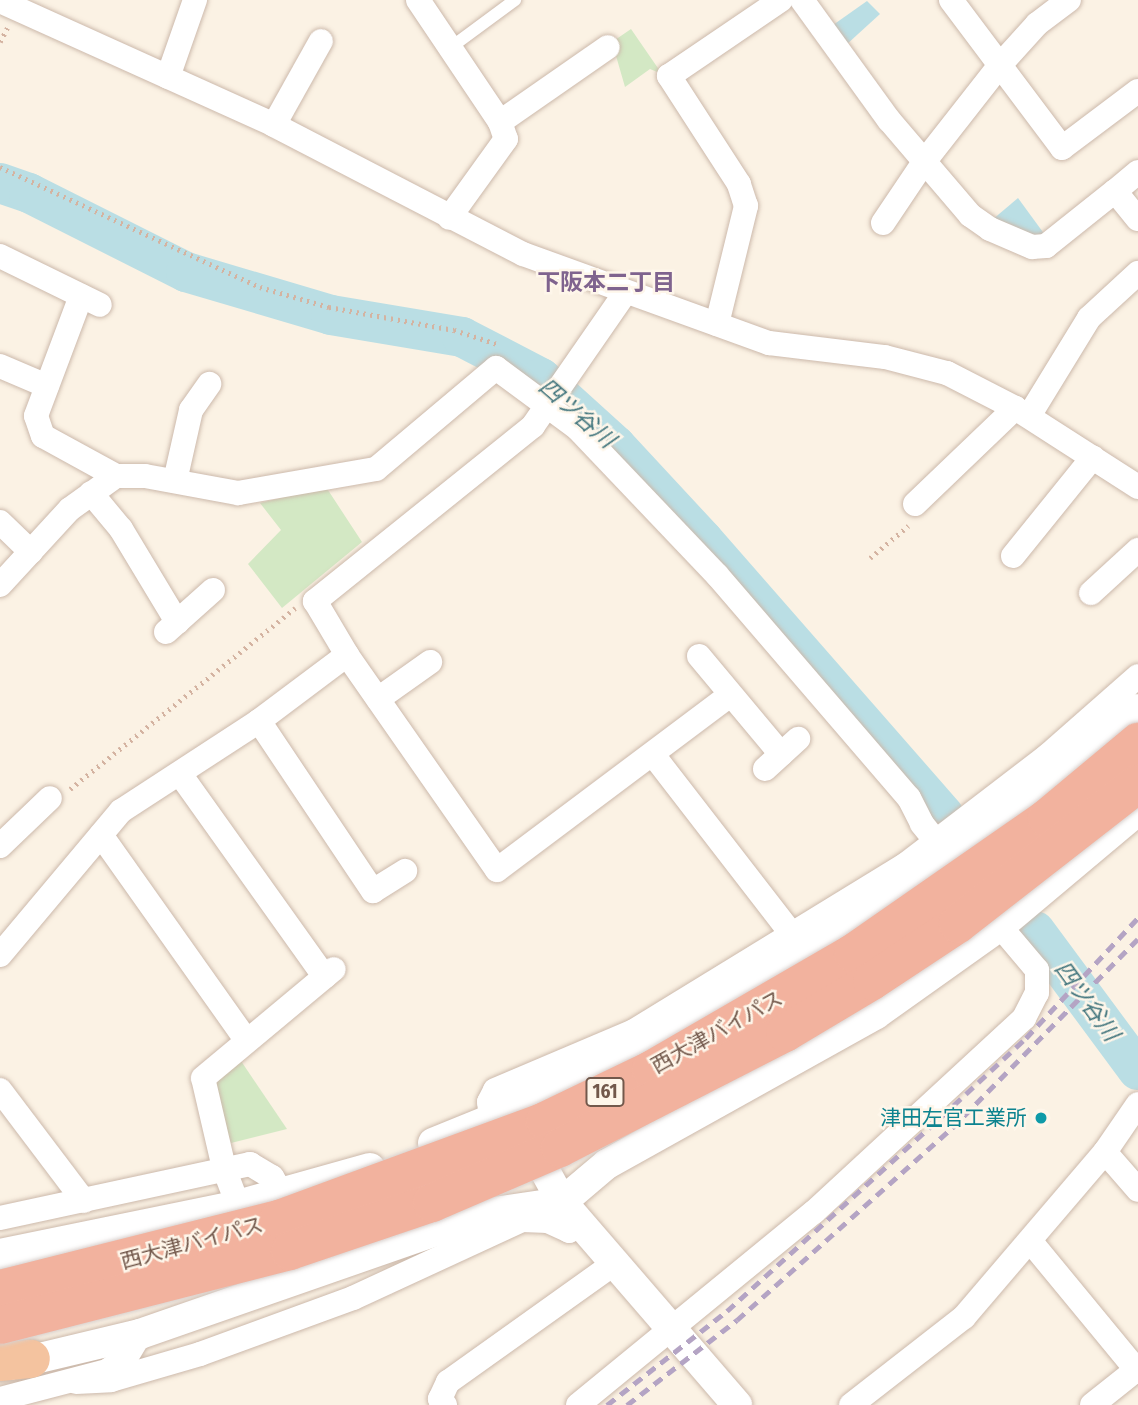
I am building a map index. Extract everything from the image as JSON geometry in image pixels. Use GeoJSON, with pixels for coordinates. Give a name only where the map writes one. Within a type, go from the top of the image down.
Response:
{"type":"FeatureCollection","features":[{"type":"Feature","properties":{"kind":"highway","name":"西大津バイパス"},"geometry":{"type":"LineString","coordinates":[[0,1289],[279,1219],[545,1121],[651,1070],[853,953],[1014,842],[1138,742]]}},
{"type":"Feature","properties":{"kind":"highway","name":"西大津バイパス"},"geometry":{"type":"LineString","coordinates":[[0,1325],[136,1294],[290,1251],[432,1203],[559,1148],[785,1033],[872,981],[958,924],[1138,784]]}},
{"type":"Feature","properties":{"kind":"street"},"geometry":{"type":"LineString","coordinates":[[168,77],[195,0]]}},
{"type":"Feature","properties":{"kind":"street"},"geometry":{"type":"LineString","coordinates":[[418,0],[500,122],[506,139],[449,218]]}},
{"type":"Feature","properties":{"kind":"street"},"geometry":{"type":"LineString","coordinates":[[717,324],[746,206],[739,184],[669,76],[781,0]]}},
{"type":"Feature","properties":{"kind":"street"},"geometry":{"type":"LineString","coordinates":[[802,0],[924,162],[970,215],[1032,247],[1046,246],[1138,172]]}},
{"type":"Feature","properties":{"kind":"street"},"geometry":{"type":"LineString","coordinates":[[951,0],[1062,148],[1138,91]]}},
{"type":"Feature","properties":{"kind":"street"},"geometry":{"type":"LineString","coordinates":[[883,223],[924,162],[1000,65],[1037,24],[1069,0]]}},
{"type":"Feature","properties":{"kind":"street"},"geometry":{"type":"LineString","coordinates":[[0,1],[274,125],[523,254],[769,343],[885,357],[947,373],[1022,412],[1138,487]]}},
{"type":"Feature","properties":{"kind":"street"},"geometry":{"type":"LineString","coordinates":[[274,125],[321,41]]}},
{"type":"Feature","properties":{"kind":"street"},"geometry":{"type":"LineString","coordinates":[[500,122],[608,47]]}},
{"type":"Feature","properties":{"kind":"street"},"geometry":{"type":"LineString","coordinates":[[1115,191],[1138,219]]}},
{"type":"Feature","properties":{"kind":"street"},"geometry":{"type":"LineString","coordinates":[[0,256],[91,300],[47,386],[36,416],[43,436],[116,476],[175,481],[238,493],[376,469],[496,368],[552,396],[577,428],[717,575],[909,798],[944,852]]}},
{"type":"Feature","properties":{"kind":"street"},"geometry":{"type":"LineString","coordinates":[[915,504],[1022,412],[1089,318],[1138,273]]}},
{"type":"Feature","properties":{"kind":"street"},"geometry":{"type":"LineString","coordinates":[[625,293],[579,366],[552,396],[533,426],[315,601],[347,655],[497,870],[654,756],[730,695]]}},
{"type":"Feature","properties":{"kind":"street"},"geometry":{"type":"LineString","coordinates":[[0,366],[47,386]]}},
{"type":"Feature","properties":{"kind":"street"},"geometry":{"type":"LineString","coordinates":[[175,481],[191,410],[209,384]]}},
{"type":"Feature","properties":{"kind":"street"},"geometry":{"type":"LineString","coordinates":[[1013,556],[1093,457]]}},
{"type":"Feature","properties":{"kind":"street"},"geometry":{"type":"LineString","coordinates":[[0,585],[90,493],[116,476]]}},
{"type":"Feature","properties":{"kind":"street"},"geometry":{"type":"LineString","coordinates":[[90,493],[121,529],[171,627],[213,590]]}},
{"type":"Feature","properties":{"kind":"street"},"geometry":{"type":"LineString","coordinates":[[0,522],[31,552]]}},
{"type":"Feature","properties":{"kind":"street"},"geometry":{"type":"LineString","coordinates":[[1091,593],[1138,550]]}},
{"type":"Feature","properties":{"kind":"street"},"geometry":{"type":"LineString","coordinates":[[0,955],[121,811],[259,721],[347,655]]}},
{"type":"Feature","properties":{"kind":"street"},"geometry":{"type":"LineString","coordinates":[[699,656],[781,754]]}},
{"type":"Feature","properties":{"kind":"street"},"geometry":{"type":"LineString","coordinates":[[377,699],[430,662]]}},
{"type":"Feature","properties":{"kind":"street"},"geometry":{"type":"LineString","coordinates":[[976,826],[1138,676]]}},
{"type":"Feature","properties":{"kind":"street"},"geometry":{"type":"LineString","coordinates":[[0,1254],[238,1205],[282,1193],[374,1167],[501,1115],[759,984],[1138,709]]}},
{"type":"Feature","properties":{"kind":"street"},"geometry":{"type":"LineString","coordinates":[[259,721],[373,891],[405,871]]}},
{"type":"Feature","properties":{"kind":"street"},"geometry":{"type":"LineString","coordinates":[[654,756],[794,937]]}},
{"type":"Feature","properties":{"kind":"street"},"geometry":{"type":"LineString","coordinates":[[180,774],[330,973],[203,1078],[224,1168],[238,1205]]}},
{"type":"Feature","properties":{"kind":"street"},"geometry":{"type":"LineString","coordinates":[[0,845],[50,798]]}},
{"type":"Feature","properties":{"kind":"street"},"geometry":{"type":"LineString","coordinates":[[76,1382],[111,1380],[200,1354],[353,1298],[522,1220],[548,1221],[569,1231],[572,1212],[607,1164],[876,1014],[1000,926],[1138,810]]}},
{"type":"Feature","properties":{"kind":"street"},"geometry":{"type":"LineString","coordinates":[[101,835],[247,1041]]}},
{"type":"Feature","properties":{"kind":"street"},"geometry":{"type":"LineString","coordinates":[[737,1405],[572,1212],[489,1102],[495,1090],[634,1031],[944,852]]}},
{"type":"Feature","properties":{"kind":"street"},"geometry":{"type":"LineString","coordinates":[[578,1405],[814,1212],[1024,1018],[1037,993],[1037,970],[1000,926]]}},
{"type":"Feature","properties":{"kind":"street"},"geometry":{"type":"LineString","coordinates":[[0,1090],[84,1201]]}},
{"type":"Feature","properties":{"kind":"street"},"geometry":{"type":"LineString","coordinates":[[851,1405],[964,1317],[1031,1242],[1105,1152],[1136,1107]]}},
{"type":"Feature","properties":{"kind":"street"},"geometry":{"type":"LineString","coordinates":[[1105,1152],[1138,1190]]}},
{"type":"Feature","properties":{"kind":"street"},"geometry":{"type":"LineString","coordinates":[[0,1218],[250,1164],[272,1177],[282,1193]]}},
{"type":"Feature","properties":{"kind":"street"},"geometry":{"type":"LineString","coordinates":[[10,1363],[140,1334],[487,1213],[572,1212]]}},
{"type":"Feature","properties":{"kind":"street"},"geometry":{"type":"LineString","coordinates":[[1031,1242],[1137,1371],[1092,1405]]}},
{"type":"Feature","properties":{"kind":"street"},"geometry":{"type":"LineString","coordinates":[[444,1405],[440,1399],[448,1381],[616,1262]]}},
{"type":"Feature","properties":{"kind":"street"},"geometry":{"type":"LineString","coordinates":[[0,1399],[76,1382],[107,1371],[127,1356],[140,1334]]}},
{"type":"Feature","properties":{"kind":"lane"},"geometry":{"type":"LineString","coordinates":[[450,48],[515,0]]}},
{"type":"Feature","properties":{"kind":"path"},"geometry":{"type":"LineString","coordinates":[[0,167],[260,287],[329,307],[454,330],[503,347]]}},
{"type":"Feature","properties":{"kind":"path"},"geometry":{"type":"LineString","coordinates":[[870,558],[920,516],[915,504]]}},
{"type":"Feature","properties":{"kind":"path"},"geometry":{"type":"LineString","coordinates":[[50,798],[53,801],[140,736],[301,603],[315,601]]}},
{"type":"Feature","properties":{"kind":"green space"},"geometry":{"type":"Polygon","coordinates":[[[631,29],[662,74],[650,69],[625,87],[612,42],[631,29]]]}},
{"type":"Feature","properties":{"kind":"green space"},"geometry":{"type":"Polygon","coordinates":[[[326,487],[362,542],[282,608],[248,564],[281,530],[260,503],[326,487]]]}},
{"type":"Feature","properties":{"kind":"green space"},"geometry":{"type":"Polygon","coordinates":[[[241,1061],[287,1129],[231,1143],[210,1081],[241,1061]]]}},
{"type":"Feature","properties":{"kind":"water"},"geometry":{"type":"Polygon","coordinates":[[[867,1],[880,14],[846,45],[833,25],[867,1]]]}},
{"type":"Feature","properties":{"kind":"water"},"geometry":{"type":"Polygon","coordinates":[[[1018,198],[1045,235],[1032,237],[992,220],[1018,198]]]}},
{"type":"Feature","properties":{"kind":"waterway","name":"四ツ谷川"},"geometry":{"type":"LineString","coordinates":[[0,183],[29,193],[186,272],[331,315],[462,337],[541,378],[616,446],[703,540],[944,815]]}},
{"type":"Feature","properties":{"kind":"waterway","name":"四ツ谷川"},"geometry":{"type":"LineString","coordinates":[[1035,931],[1138,1070]]}},
{"type":"Feature","properties":{"kind":"railway"},"geometry":{"type":"LineString","coordinates":[[607,1405],[727,1311],[941,1117],[1026,1038],[1138,918]]}},
{"type":"Feature","properties":{"kind":"railway"},"geometry":{"type":"LineString","coordinates":[[627,1405],[737,1320],[952,1128],[1138,939]]}},
{"type":"Feature","properties":{"kind":"place","name":"津田左官工業所"},"geometry":{"type":"Point","coordinates":[1041,1118]}},
{"type":"Feature","properties":{"kind":"district","name":"下阪本二丁目"},"geometry":{"type":"Point","coordinates":[606,282]}}]}
